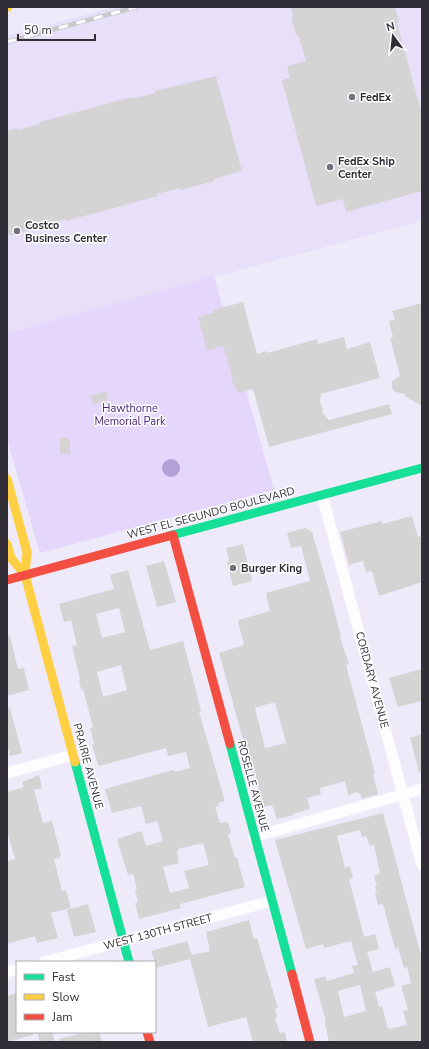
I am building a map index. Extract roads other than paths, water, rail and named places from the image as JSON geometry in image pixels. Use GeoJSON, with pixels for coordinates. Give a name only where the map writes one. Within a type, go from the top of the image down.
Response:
{"type":"FeatureCollection","features":[{"type":"Feature","properties":{"kind":"main road","name":"WEST EL SEGUNDO BOULEVARD"},"geometry":{"type":"LineString","coordinates":[[7,580],[422,468]]}},
{"type":"Feature","properties":{"kind":"main road","name":"PRAIRIE AVENUE"},"geometry":{"type":"LineString","coordinates":[[7,479],[27,552],[25,576],[128,961]]}},
{"type":"Feature","properties":{"kind":"main road","name":"ROSELLE AVENUE"},"geometry":{"type":"LineString","coordinates":[[173,535],[310,1042]]}},
{"type":"Feature","properties":{"kind":"main road","name":"PRAIRIE AVENUE"},"geometry":{"type":"LineString","coordinates":[[7,544],[11,558],[25,576]]}},
{"type":"Feature","properties":{"kind":"street","name":"CORDARY AVENUE"},"geometry":{"type":"LineString","coordinates":[[322,495],[422,865]]}},
{"type":"Feature","properties":{"kind":"street"},"geometry":{"type":"LineString","coordinates":[[7,773],[73,755]]}},
{"type":"Feature","properties":{"kind":"street"},"geometry":{"type":"LineString","coordinates":[[254,837],[422,790]]}},
{"type":"Feature","properties":{"kind":"street","name":"WEST 130TH STREET"},"geometry":{"type":"LineString","coordinates":[[48,961],[272,901]]}},
{"type":"Feature","properties":{"kind":"railway"},"geometry":{"type":"LineString","coordinates":[[7,42],[136,7]]}},
{"type":"Feature","properties":{"kind":"place","name":"FedEx"},"geometry":{"type":"Point","coordinates":[352,97]}},
{"type":"Feature","properties":{"kind":"place","name":"FedEx Ship Center"},"geometry":{"type":"Point","coordinates":[330,167]}},
{"type":"Feature","properties":{"kind":"place","name":"Costco Business Center"},"geometry":{"type":"Point","coordinates":[17,231]}},
{"type":"Feature","properties":{"kind":"place","name":"Burger King"},"geometry":{"type":"Point","coordinates":[233,568]}},
{"type":"Feature","properties":{"kind":"park label","name":"Hawthorne Memorial Park"},"geometry":{"type":"Point","coordinates":[130,414]}}]}
